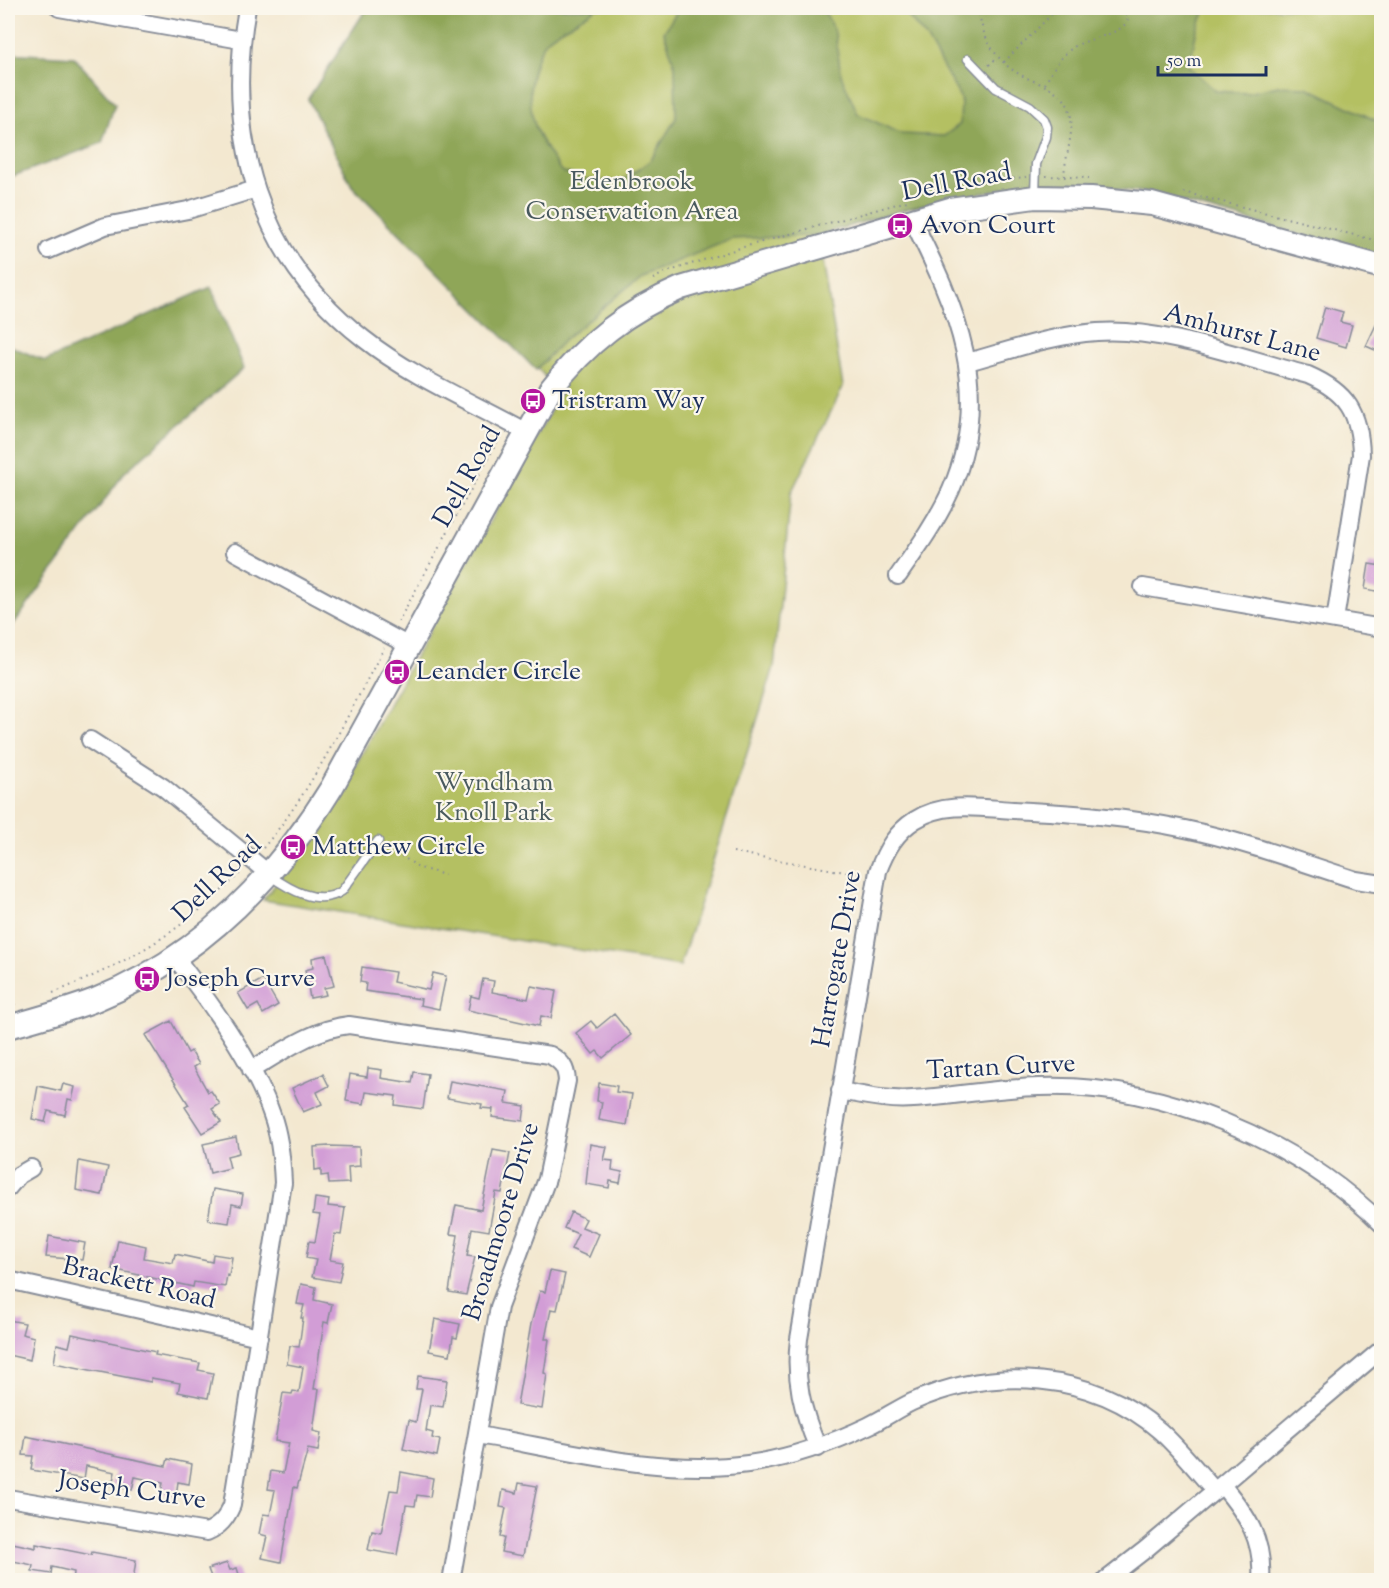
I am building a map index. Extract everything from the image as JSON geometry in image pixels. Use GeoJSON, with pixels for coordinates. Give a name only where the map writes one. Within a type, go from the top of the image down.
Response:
{"type":"FeatureCollection","features":[{"type":"Feature","properties":{"kind":"street"},"geometry":{"type":"LineString","coordinates":[[59,8],[241,40]]}},
{"type":"Feature","properties":{"kind":"street"},"geometry":{"type":"LineString","coordinates":[[247,8],[241,40],[238,77],[240,120],[255,189],[279,243],[303,279],[332,312],[365,340],[401,363],[517,427]]}},
{"type":"Feature","properties":{"kind":"street","name":"Dell Road"},"geometry":{"type":"LineString","coordinates":[[8,1027],[97,999],[175,957],[216,926],[261,867],[302,836],[332,787],[399,642],[517,427],[572,361],[619,320],[652,300],[681,288],[914,209],[978,204],[1035,187],[1091,198],[1152,204],[1382,267]]}},
{"type":"Feature","properties":{"kind":"street"},"geometry":{"type":"LineString","coordinates":[[49,250],[105,226],[188,210],[255,189]]}},
{"type":"Feature","properties":{"kind":"street"},"geometry":{"type":"LineString","coordinates":[[898,576],[933,525],[951,490],[963,453],[970,415],[968,362],[964,339],[914,209]]}},
{"type":"Feature","properties":{"kind":"street","name":"Amhurst Lane"},"geometry":{"type":"LineString","coordinates":[[968,362],[1059,336],[1100,331],[1140,333],[1308,375],[1327,383],[1343,396],[1355,414],[1360,434],[1361,455],[1335,620]]}},
{"type":"Feature","properties":{"kind":"street"},"geometry":{"type":"LineString","coordinates":[[235,552],[399,642]]}},
{"type":"Feature","properties":{"kind":"street"},"geometry":{"type":"LineString","coordinates":[[1143,586],[1382,628]]}},
{"type":"Feature","properties":{"kind":"street"},"geometry":{"type":"LineString","coordinates":[[90,740],[163,787],[261,867]]}},
{"type":"Feature","properties":{"kind":"street","name":"Harrogate Drive"},"geometry":{"type":"LineString","coordinates":[[818,1448],[798,1390],[796,1365],[876,878],[886,851],[898,833],[915,819],[935,811],[957,807],[1075,813],[1187,829],[1356,880],[1382,884]]}},
{"type":"Feature","properties":{"kind":"street","name":"Joseph Curve"},"geometry":{"type":"LineString","coordinates":[[8,1498],[207,1532],[219,1527],[227,1517],[232,1505],[283,1184],[281,1149],[273,1116],[251,1070],[175,957]]}},
{"type":"Feature","properties":{"kind":"street","name":"Broadmoore Drive"},"geometry":{"type":"LineString","coordinates":[[251,1070],[330,1027],[349,1025],[550,1055],[560,1061],[566,1070],[567,1081],[547,1179],[499,1307],[452,1576]]}},
{"type":"Feature","properties":{"kind":"street","name":"Tartan Curve"},"geometry":{"type":"LineString","coordinates":[[840,1090],[886,1099],[912,1099],[989,1089],[1042,1087],[1095,1089],[1146,1098],[1197,1113],[1246,1132],[1293,1156],[1336,1186],[1382,1224]]}},
{"type":"Feature","properties":{"kind":"street"},"geometry":{"type":"LineString","coordinates":[[8,1188],[19,1175],[31,1168]]}},
{"type":"Feature","properties":{"kind":"street","name":"Brackett Road"},"geometry":{"type":"LineString","coordinates":[[8,1280],[259,1337]]}},
{"type":"Feature","properties":{"kind":"street"},"geometry":{"type":"LineString","coordinates":[[1106,1581],[1382,1349]]}},
{"type":"Feature","properties":{"kind":"street"},"geometry":{"type":"LineString","coordinates":[[478,1435],[628,1461],[687,1467],[750,1463],[818,1448],[870,1425],[912,1402],[947,1389],[983,1381],[1021,1378],[1049,1381],[1094,1392],[1128,1409],[1159,1430],[1252,1524],[1259,1544],[1260,1581]]}},
{"type":"Feature","properties":{"kind":"lane"},"geometry":{"type":"LineString","coordinates":[[968,59],[996,88],[1039,113],[1044,119],[1047,127],[1046,137],[1036,164],[1035,187]]}},
{"type":"Feature","properties":{"kind":"lane"},"geometry":{"type":"LineString","coordinates":[[261,867],[296,892],[318,896],[337,895],[378,841]]}},
{"type":"Feature","properties":{"kind":"path"},"geometry":{"type":"LineString","coordinates":[[979,8],[983,32],[1004,62],[1021,75],[1045,84],[1062,98],[1071,114],[1064,176]]}},
{"type":"Feature","properties":{"kind":"path"},"geometry":{"type":"LineString","coordinates":[[1004,62],[1058,8]]}},
{"type":"Feature","properties":{"kind":"path"},"geometry":{"type":"LineString","coordinates":[[1045,84],[1070,49],[1089,39],[1125,27],[1128,18],[1123,8]]}},
{"type":"Feature","properties":{"kind":"path"},"geometry":{"type":"LineString","coordinates":[[951,190],[985,182],[1035,187],[1064,176],[1098,179]]}},
{"type":"Feature","properties":{"kind":"path"},"geometry":{"type":"LineString","coordinates":[[1173,190],[1382,242]]}},
{"type":"Feature","properties":{"kind":"path"},"geometry":{"type":"LineString","coordinates":[[644,284],[664,273],[740,248],[914,209]]}},
{"type":"Feature","properties":{"kind":"path"},"geometry":{"type":"LineString","coordinates":[[46,996],[102,973],[161,941],[261,867],[279,830],[302,792],[399,642],[517,427]]}},
{"type":"Feature","properties":{"kind":"path"},"geometry":{"type":"LineString","coordinates":[[378,841],[420,868],[445,875]]}},
{"type":"Feature","properties":{"kind":"path"},"geometry":{"type":"LineString","coordinates":[[733,852],[876,878]]}},
{"type":"Feature","properties":{"kind":"path"},"geometry":{"type":"LineString","coordinates":[[8,1006],[27,1001]]}},
{"type":"Feature","properties":{"kind":"green space","name":"Edenbrook Conservation Area"},"geometry":{"type":"Polygon","coordinates":[[[367,8],[1381,8],[1381,257],[1149,193],[1088,185],[1030,183],[910,208],[819,235],[843,387],[791,493],[774,667],[680,966],[263,900],[307,845],[343,788],[561,392],[352,186],[308,99],[367,8]]]}},
{"type":"Feature","properties":{"kind":"green space"},"geometry":{"type":"Polygon","coordinates":[[[367,8],[596,8],[546,41],[532,73],[531,109],[539,136],[561,171],[584,179],[620,182],[651,160],[676,118],[675,66],[664,32],[679,8],[823,8],[835,33],[841,75],[858,114],[902,134],[944,136],[960,124],[961,99],[927,39],[901,8],[1206,8],[1197,29],[1189,67],[1216,91],[1247,93],[1278,86],[1307,87],[1381,123],[1381,257],[1149,193],[1088,185],[1030,183],[910,208],[819,235],[732,239],[641,276],[564,340],[536,370],[352,186],[308,99],[367,8]]]}},
{"type":"Feature","properties":{"kind":"green space"},"geometry":{"type":"Polygon","coordinates":[[[8,53],[74,57],[115,104],[102,143],[8,178],[8,53]]]}},
{"type":"Feature","properties":{"kind":"green space"},"geometry":{"type":"Polygon","coordinates":[[[211,287],[244,368],[125,472],[8,632],[8,345],[45,361],[211,287]]]}},
{"type":"Feature","properties":{"kind":"building"},"geometry":{"type":"Polygon","coordinates":[[[1325,307],[1343,312],[1340,322],[1352,325],[1346,347],[1316,338],[1325,307]]]}},
{"type":"Feature","properties":{"kind":"building"},"geometry":{"type":"Polygon","coordinates":[[[1382,312],[1382,353],[1366,346],[1382,312]]]}},
{"type":"Feature","properties":{"kind":"building"},"geometry":{"type":"Polygon","coordinates":[[[1369,564],[1382,566],[1382,592],[1365,589],[1369,564]]]}},
{"type":"Feature","properties":{"kind":"building"},"geometry":{"type":"Polygon","coordinates":[[[326,955],[334,986],[324,988],[326,995],[310,998],[305,970],[313,968],[312,958],[326,955]]]}},
{"type":"Feature","properties":{"kind":"building"},"geometry":{"type":"Polygon","coordinates":[[[362,967],[395,972],[393,982],[429,990],[433,973],[446,976],[439,1009],[420,1005],[421,999],[365,991],[366,983],[360,982],[362,967]]]}},
{"type":"Feature","properties":{"kind":"building"},"geometry":{"type":"Polygon","coordinates":[[[263,979],[278,1005],[263,1014],[258,1004],[248,1010],[238,993],[263,979]]]}},
{"type":"Feature","properties":{"kind":"building"},"geometry":{"type":"Polygon","coordinates":[[[483,979],[494,981],[492,992],[528,999],[531,986],[556,991],[551,1018],[541,1016],[539,1026],[468,1010],[471,996],[479,998],[483,979]]]}},
{"type":"Feature","properties":{"kind":"building"},"geometry":{"type":"Polygon","coordinates":[[[614,1014],[631,1035],[603,1058],[597,1051],[593,1054],[576,1033],[591,1021],[597,1028],[614,1014]]]}},
{"type":"Feature","properties":{"kind":"building"},"geometry":{"type":"Polygon","coordinates":[[[171,1021],[188,1053],[191,1051],[199,1064],[194,1067],[208,1092],[211,1091],[220,1104],[212,1109],[221,1122],[202,1133],[185,1107],[189,1105],[145,1035],[171,1021]]]}},
{"type":"Feature","properties":{"kind":"building"},"geometry":{"type":"Polygon","coordinates":[[[368,1068],[382,1070],[381,1078],[412,1083],[414,1072],[428,1074],[423,1109],[395,1105],[396,1096],[366,1092],[364,1104],[346,1101],[350,1074],[367,1077],[368,1068]]]}},
{"type":"Feature","properties":{"kind":"building"},"geometry":{"type":"Polygon","coordinates":[[[323,1074],[329,1086],[317,1092],[322,1104],[303,1112],[292,1088],[323,1074]]]}},
{"type":"Feature","properties":{"kind":"building"},"geometry":{"type":"Polygon","coordinates":[[[450,1081],[508,1091],[506,1103],[525,1106],[523,1121],[492,1117],[493,1109],[481,1108],[482,1104],[447,1098],[450,1081]]]}},
{"type":"Feature","properties":{"kind":"building"},"geometry":{"type":"Polygon","coordinates":[[[599,1083],[617,1086],[616,1092],[632,1094],[627,1125],[599,1120],[602,1102],[597,1101],[599,1083]]]}},
{"type":"Feature","properties":{"kind":"building"},"geometry":{"type":"Polygon","coordinates":[[[63,1084],[75,1087],[72,1100],[68,1099],[65,1115],[48,1111],[45,1122],[32,1119],[38,1086],[61,1091],[63,1084]]]}},
{"type":"Feature","properties":{"kind":"building"},"geometry":{"type":"Polygon","coordinates":[[[236,1137],[239,1153],[227,1156],[230,1168],[210,1173],[203,1144],[236,1137]]]}},
{"type":"Feature","properties":{"kind":"building"},"geometry":{"type":"Polygon","coordinates":[[[590,1144],[607,1147],[604,1160],[613,1161],[612,1170],[622,1172],[620,1183],[610,1181],[609,1188],[586,1184],[590,1144]]]}},
{"type":"Feature","properties":{"kind":"building"},"geometry":{"type":"Polygon","coordinates":[[[314,1147],[359,1147],[360,1166],[348,1167],[349,1183],[329,1184],[328,1175],[321,1176],[321,1169],[315,1170],[314,1147]]]}},
{"type":"Feature","properties":{"kind":"building"},"geometry":{"type":"Polygon","coordinates":[[[493,1150],[510,1153],[502,1193],[496,1192],[489,1231],[472,1228],[467,1256],[475,1257],[466,1295],[449,1292],[458,1235],[450,1234],[456,1205],[481,1210],[493,1150]]]}},
{"type":"Feature","properties":{"kind":"building"},"geometry":{"type":"Polygon","coordinates":[[[79,1161],[108,1167],[102,1195],[76,1190],[79,1161]]]}},
{"type":"Feature","properties":{"kind":"building"},"geometry":{"type":"Polygon","coordinates":[[[213,1189],[243,1194],[241,1206],[232,1204],[229,1223],[208,1220],[213,1189]]]}},
{"type":"Feature","properties":{"kind":"building"},"geometry":{"type":"Polygon","coordinates":[[[315,1198],[329,1200],[328,1206],[345,1208],[341,1235],[335,1234],[330,1260],[343,1262],[339,1282],[312,1277],[316,1260],[306,1258],[309,1241],[315,1242],[320,1215],[313,1214],[315,1198]]]}},
{"type":"Feature","properties":{"kind":"building"},"geometry":{"type":"Polygon","coordinates":[[[571,1212],[586,1219],[582,1227],[599,1234],[589,1257],[571,1249],[578,1234],[564,1228],[571,1212]]]}},
{"type":"Feature","properties":{"kind":"building"},"geometry":{"type":"Polygon","coordinates":[[[49,1236],[85,1243],[82,1260],[46,1257],[49,1236]]]}},
{"type":"Feature","properties":{"kind":"building"},"geometry":{"type":"Polygon","coordinates":[[[118,1240],[146,1246],[144,1258],[173,1263],[175,1254],[212,1262],[213,1254],[232,1257],[225,1287],[194,1282],[193,1287],[112,1269],[118,1240]]]}},
{"type":"Feature","properties":{"kind":"building"},"geometry":{"type":"Polygon","coordinates":[[[550,1271],[565,1274],[557,1310],[551,1309],[545,1339],[549,1339],[542,1409],[517,1405],[531,1324],[540,1291],[545,1292],[550,1271]]]}},
{"type":"Feature","properties":{"kind":"building"},"geometry":{"type":"Polygon","coordinates":[[[301,1284],[316,1287],[314,1300],[332,1304],[328,1323],[324,1322],[314,1389],[319,1389],[313,1431],[321,1433],[318,1451],[308,1449],[297,1488],[294,1487],[281,1562],[262,1558],[267,1536],[259,1534],[263,1514],[270,1515],[275,1490],[268,1489],[271,1471],[283,1473],[289,1443],[275,1441],[283,1393],[299,1392],[303,1367],[287,1364],[290,1346],[299,1347],[304,1305],[297,1304],[301,1284]]]}},
{"type":"Feature","properties":{"kind":"building"},"geometry":{"type":"Polygon","coordinates":[[[435,1319],[460,1324],[457,1338],[453,1337],[450,1355],[429,1351],[435,1319]]]}},
{"type":"Feature","properties":{"kind":"building"},"geometry":{"type":"Polygon","coordinates":[[[8,1320],[25,1323],[22,1334],[34,1337],[30,1360],[8,1355],[8,1320]]]}},
{"type":"Feature","properties":{"kind":"building"},"geometry":{"type":"Polygon","coordinates":[[[72,1334],[156,1352],[155,1355],[200,1363],[198,1370],[213,1373],[208,1398],[178,1392],[180,1383],[151,1378],[151,1382],[54,1363],[57,1344],[69,1347],[72,1334]]]}},
{"type":"Feature","properties":{"kind":"building"},"geometry":{"type":"Polygon","coordinates":[[[418,1376],[447,1380],[443,1407],[430,1405],[426,1431],[433,1433],[432,1438],[440,1440],[437,1456],[403,1449],[409,1420],[416,1422],[422,1389],[416,1389],[418,1376]]]}},
{"type":"Feature","properties":{"kind":"building"},"geometry":{"type":"Polygon","coordinates":[[[26,1436],[166,1466],[168,1459],[192,1464],[189,1484],[178,1482],[176,1496],[161,1493],[163,1483],[135,1477],[132,1490],[112,1485],[115,1472],[86,1466],[84,1479],[31,1470],[33,1456],[23,1455],[26,1436]]]}},
{"type":"Feature","properties":{"kind":"building"},"geometry":{"type":"Polygon","coordinates":[[[401,1472],[433,1478],[430,1497],[417,1495],[415,1506],[406,1505],[397,1555],[368,1550],[372,1531],[381,1533],[390,1490],[398,1491],[401,1472]]]}},
{"type":"Feature","properties":{"kind":"building"},"geometry":{"type":"Polygon","coordinates":[[[519,1483],[537,1486],[523,1556],[501,1552],[504,1538],[500,1537],[506,1508],[500,1507],[503,1490],[517,1493],[519,1483]]]}},
{"type":"Feature","properties":{"kind":"building"},"geometry":{"type":"Polygon","coordinates":[[[8,1542],[36,1548],[36,1544],[91,1555],[92,1552],[136,1560],[133,1581],[73,1581],[74,1572],[52,1567],[51,1574],[32,1571],[33,1565],[8,1560],[8,1542]]]}},
{"type":"Feature","properties":{"kind":"building"},"geometry":{"type":"Polygon","coordinates":[[[227,1563],[230,1570],[237,1568],[241,1581],[206,1581],[211,1577],[208,1569],[227,1563]]]}},
{"type":"Feature","properties":{"kind":"place","name":"Avon Court"},"geometry":{"type":"Point","coordinates":[900,226]}},
{"type":"Feature","properties":{"kind":"place","name":"Tristram Way"},"geometry":{"type":"Point","coordinates":[533,401]}},
{"type":"Feature","properties":{"kind":"place","name":"Leander Circle"},"geometry":{"type":"Point","coordinates":[397,672]}},
{"type":"Feature","properties":{"kind":"place","name":"Matthew Circle"},"geometry":{"type":"Point","coordinates":[293,847]}},
{"type":"Feature","properties":{"kind":"place","name":"Joseph Curve"},"geometry":{"type":"Point","coordinates":[147,979]}},
{"type":"Feature","properties":{"kind":"park label","name":"Wyndham Knoll Park"},"geometry":{"type":"Point","coordinates":[494,798]}}]}
